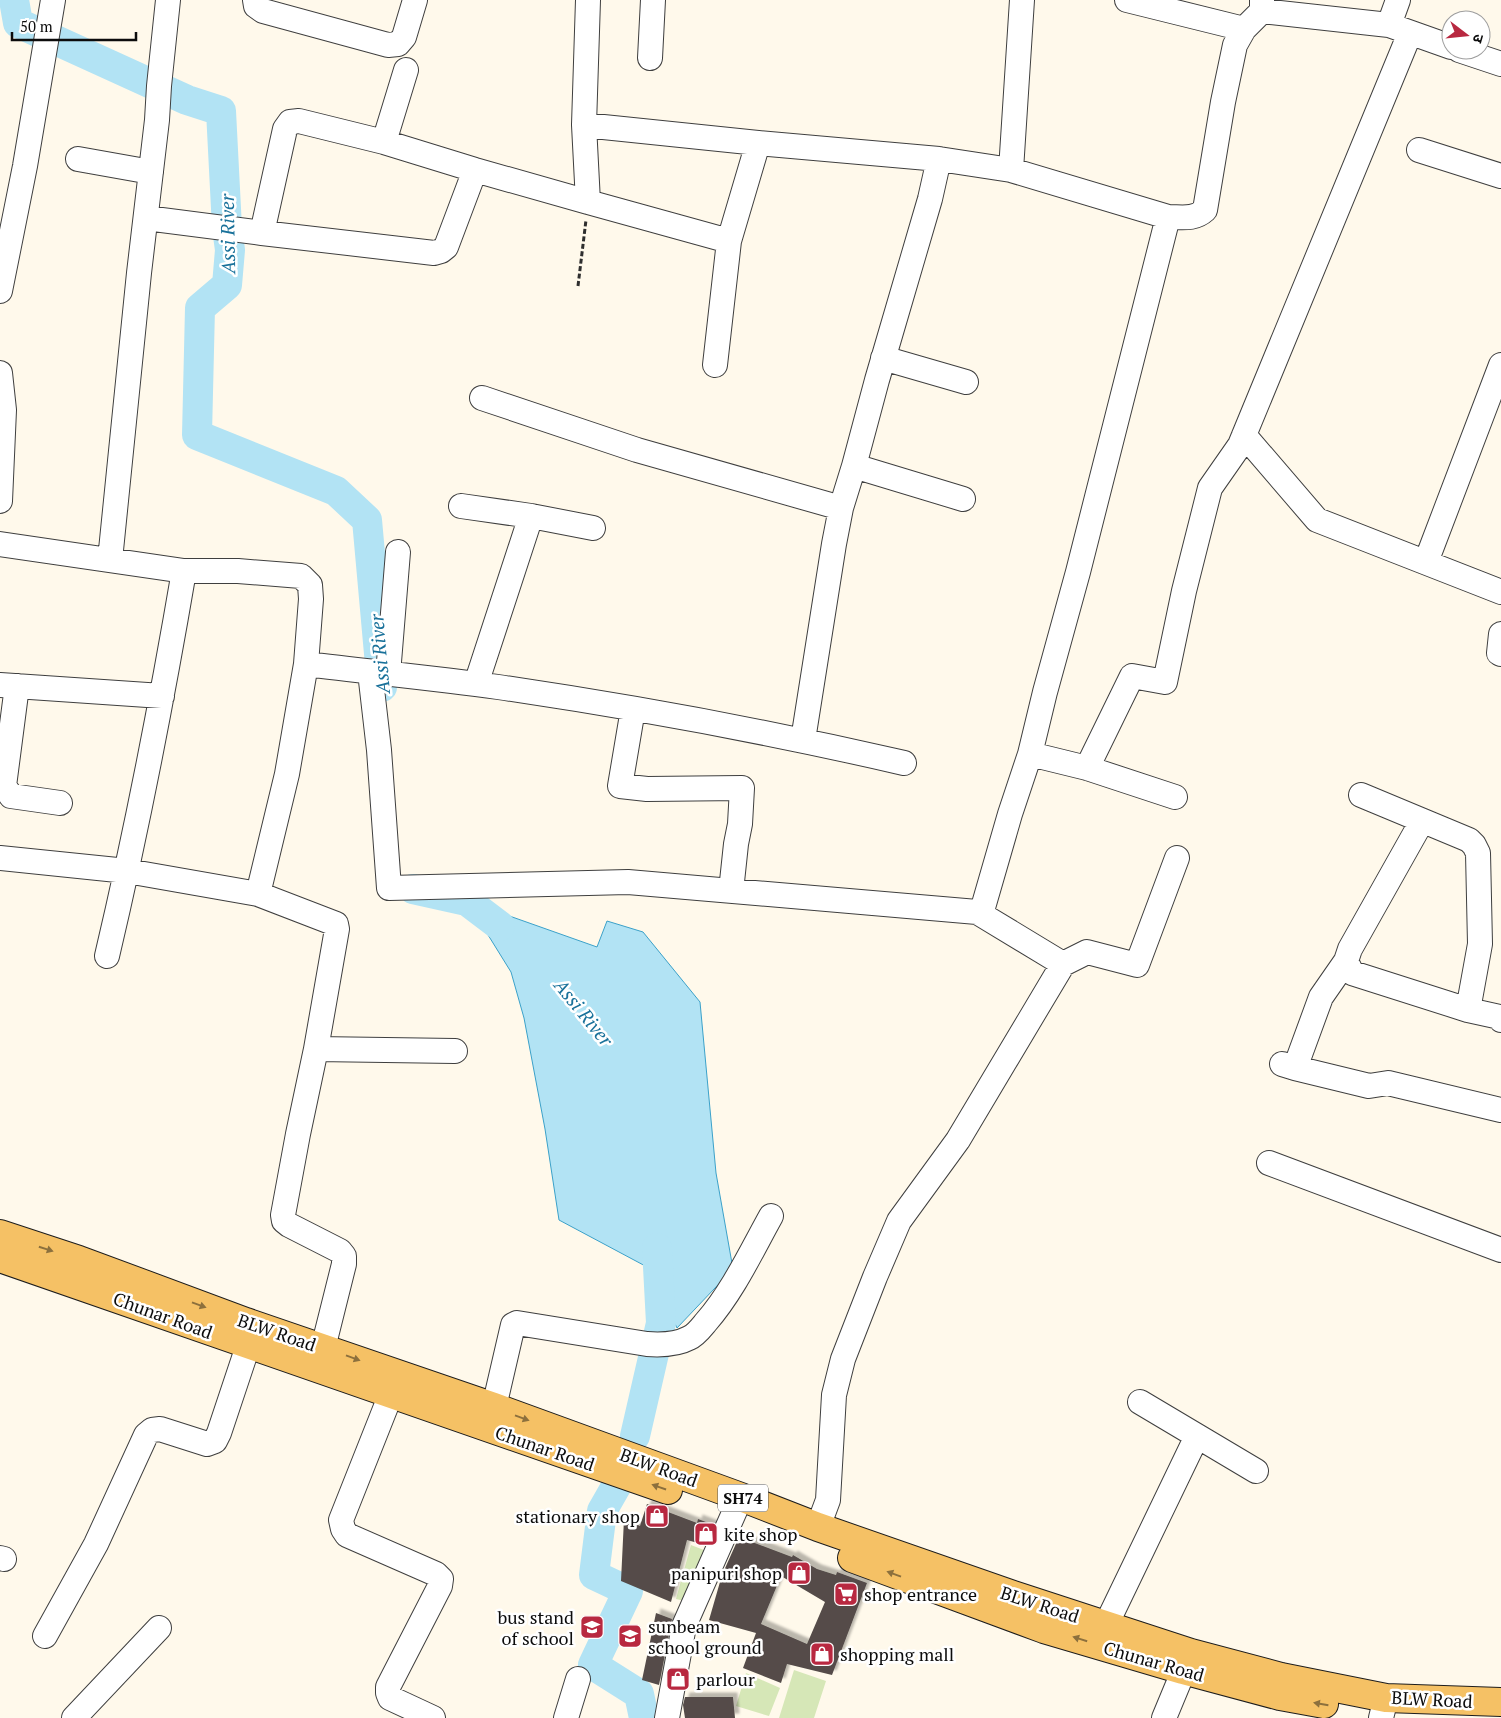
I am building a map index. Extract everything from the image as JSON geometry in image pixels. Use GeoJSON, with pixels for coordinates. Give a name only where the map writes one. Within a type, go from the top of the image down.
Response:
{"type":"FeatureCollection","features":[{"type":"Feature","properties":{"kind":"main road","name":"BLW Road"},"geometry":{"type":"LineString","coordinates":[[0,1234],[79,1260],[249,1335],[322,1348],[394,1384],[494,1407],[608,1459],[738,1505],[818,1527],[984,1596],[1106,1625],[1187,1661],[1281,1677],[1383,1710],[1501,1702]]}},
{"type":"Feature","properties":{"kind":"main road","name":"Chunar Road"},"geometry":{"type":"LineString","coordinates":[[0,1258],[77,1284],[249,1335],[608,1459]]}},
{"type":"Feature","properties":{"kind":"main road","name":"Chunar Road"},"geometry":{"type":"LineString","coordinates":[[738,1505],[984,1596],[1044,1629],[1187,1661]]}},
{"type":"Feature","properties":{"kind":"main road","name":"SH74"},"geometry":{"type":"LineString","coordinates":[[1383,1710],[1439,1718]]}},
{"type":"Feature","properties":{"kind":"street"},"geometry":{"type":"LineString","coordinates":[[0,291],[25,166],[53,0]]}},
{"type":"Feature","properties":{"kind":"street"},"geometry":{"type":"LineString","coordinates":[[110,560],[168,0]]}},
{"type":"Feature","properties":{"kind":"street"},"geometry":{"type":"LineString","coordinates":[[255,0],[256,6],[263,11],[388,45],[398,44],[404,37],[415,0]]}},
{"type":"Feature","properties":{"kind":"street"},"geometry":{"type":"LineString","coordinates":[[588,0],[584,125],[588,202]]}},
{"type":"Feature","properties":{"kind":"street"},"geometry":{"type":"LineString","coordinates":[[650,58],[653,0]]}},
{"type":"Feature","properties":{"kind":"street"},"geometry":{"type":"LineString","coordinates":[[1011,170],[1022,0]]}},
{"type":"Feature","properties":{"kind":"street"},"geometry":{"type":"LineString","coordinates":[[1127,0],[1244,29]]}},
{"type":"Feature","properties":{"kind":"street"},"geometry":{"type":"LineString","coordinates":[[1088,768],[1132,676],[1165,682],[1184,591],[1210,488],[1240,445],[1244,435],[1399,29],[1398,0]]}},
{"type":"Feature","properties":{"kind":"street"},"geometry":{"type":"LineString","coordinates":[[584,125],[939,159],[1011,170],[1168,217],[1193,218],[1200,216],[1205,210],[1223,102],[1235,45],[1244,29],[1262,6],[1399,29],[1441,44]]}},
{"type":"Feature","properties":{"kind":"street"},"geometry":{"type":"LineString","coordinates":[[1489,60],[1501,64]]}},
{"type":"Feature","properties":{"kind":"street"},"geometry":{"type":"LineString","coordinates":[[384,142],[406,70]]}},
{"type":"Feature","properties":{"kind":"street"},"geometry":{"type":"LineString","coordinates":[[262,233],[285,129],[290,122],[299,121],[384,142],[475,170],[729,242]]}},
{"type":"Feature","properties":{"kind":"street"},"geometry":{"type":"LineString","coordinates":[[715,366],[729,242],[758,143]]}},
{"type":"Feature","properties":{"kind":"street"},"geometry":{"type":"LineString","coordinates":[[1419,150],[1501,176]]}},
{"type":"Feature","properties":{"kind":"street"},"geometry":{"type":"LineString","coordinates":[[78,159],[151,172]]}},
{"type":"Feature","properties":{"kind":"street"},"geometry":{"type":"LineString","coordinates":[[803,740],[841,508],[930,199],[939,159]]}},
{"type":"Feature","properties":{"kind":"street"},"geometry":{"type":"LineString","coordinates":[[146,218],[434,253],[446,247],[475,170]]}},
{"type":"Feature","properties":{"kind":"street"},"geometry":{"type":"LineString","coordinates":[[977,912],[983,908],[1010,814],[1030,754],[1168,217]]}},
{"type":"Feature","properties":{"kind":"street"},"geometry":{"type":"LineString","coordinates":[[883,358],[966,382]]}},
{"type":"Feature","properties":{"kind":"street"},"geometry":{"type":"LineString","coordinates":[[1426,562],[1501,365]]}},
{"type":"Feature","properties":{"kind":"street"},"geometry":{"type":"LineString","coordinates":[[0,373],[2,410],[0,500]]}},
{"type":"Feature","properties":{"kind":"street"},"geometry":{"type":"LineString","coordinates":[[482,398],[637,450],[841,508]]}},
{"type":"Feature","properties":{"kind":"street"},"geometry":{"type":"LineString","coordinates":[[1244,435],[1317,520],[1501,592]]}},
{"type":"Feature","properties":{"kind":"street"},"geometry":{"type":"LineString","coordinates":[[854,466],[963,500]]}},
{"type":"Feature","properties":{"kind":"street"},"geometry":{"type":"LineString","coordinates":[[461,506],[531,516],[593,528]]}},
{"type":"Feature","properties":{"kind":"street"},"geometry":{"type":"LineString","coordinates":[[476,684],[531,516]]}},
{"type":"Feature","properties":{"kind":"street"},"geometry":{"type":"LineString","coordinates":[[0,544],[184,571],[238,571],[301,576],[310,586],[311,599],[306,664],[287,774],[258,894]]}},
{"type":"Feature","properties":{"kind":"street"},"geometry":{"type":"LineString","coordinates":[[398,552],[379,673],[379,750],[389,888],[628,882],[977,912],[1062,964]]}},
{"type":"Feature","properties":{"kind":"street"},"geometry":{"type":"LineString","coordinates":[[107,956],[127,871],[162,696],[184,571]]}},
{"type":"Feature","properties":{"kind":"street"},"geometry":{"type":"LineString","coordinates":[[1501,634],[1499,653],[1501,654]]}},
{"type":"Feature","properties":{"kind":"street"},"geometry":{"type":"LineString","coordinates":[[306,664],[476,684],[633,709],[803,740],[904,763]]}},
{"type":"Feature","properties":{"kind":"street"},"geometry":{"type":"LineString","coordinates":[[60,803],[10,796],[4,786],[9,686],[162,696]]}},
{"type":"Feature","properties":{"kind":"street"},"geometry":{"type":"LineString","coordinates":[[633,709],[620,786],[647,789],[742,788],[740,824],[731,891]]}},
{"type":"Feature","properties":{"kind":"street"},"geometry":{"type":"LineString","coordinates":[[1030,754],[1088,768],[1175,797]]}},
{"type":"Feature","properties":{"kind":"street"},"geometry":{"type":"LineString","coordinates":[[1361,795],[1469,840],[1478,853],[1480,944],[1468,1010]]}},
{"type":"Feature","properties":{"kind":"street"},"geometry":{"type":"LineString","coordinates":[[1422,820],[1350,950],[1346,961],[1321,997],[1288,1066],[1368,1086],[1388,1083],[1501,1110]]}},
{"type":"Feature","properties":{"kind":"street"},"geometry":{"type":"LineString","coordinates":[[0,858],[127,871],[258,894],[336,924],[337,929],[316,1049],[283,1215],[284,1222],[340,1250],[344,1256],[344,1264],[322,1348]]}},
{"type":"Feature","properties":{"kind":"street"},"geometry":{"type":"LineString","coordinates":[[818,1527],[828,1500],[834,1395],[843,1359],[899,1221],[958,1140],[1062,964],[1088,952],[1137,965],[1177,858]]}},
{"type":"Feature","properties":{"kind":"street"},"geometry":{"type":"LineString","coordinates":[[1346,961],[1352,972],[1468,1010],[1501,1018]]}},
{"type":"Feature","properties":{"kind":"street"},"geometry":{"type":"LineString","coordinates":[[316,1049],[455,1051]]}},
{"type":"Feature","properties":{"kind":"street"},"geometry":{"type":"LineString","coordinates":[[1269,1163],[1501,1250]]}},
{"type":"Feature","properties":{"kind":"street"},"geometry":{"type":"LineString","coordinates":[[494,1407],[511,1329],[517,1323],[654,1344],[690,1338],[713,1313],[730,1289],[771,1216]]}},
{"type":"Feature","properties":{"kind":"street"},"geometry":{"type":"LineString","coordinates":[[45,1636],[96,1544],[146,1435],[152,1430],[160,1428],[207,1444],[215,1441],[249,1335]]}},
{"type":"Feature","properties":{"kind":"street"},"geometry":{"type":"LineString","coordinates":[[394,1384],[341,1520],[343,1529],[347,1534],[436,1574],[441,1579],[440,1586],[388,1688],[390,1698],[433,1718]]}},
{"type":"Feature","properties":{"kind":"street"},"geometry":{"type":"LineString","coordinates":[[1140,1402],[1256,1471]]}},
{"type":"Feature","properties":{"kind":"street"},"geometry":{"type":"LineString","coordinates":[[1106,1625],[1198,1436]]}},
{"type":"Feature","properties":{"kind":"street"},"geometry":{"type":"LineString","coordinates":[[667,1718],[684,1626],[738,1505]]}},
{"type":"Feature","properties":{"kind":"street"},"geometry":{"type":"LineString","coordinates":[[74,1718],[159,1628]]}},
{"type":"Feature","properties":{"kind":"street"},"geometry":{"type":"LineString","coordinates":[[1164,1718],[1187,1661]]}},
{"type":"Feature","properties":{"kind":"street"},"geometry":{"type":"LineString","coordinates":[[566,1718],[578,1679]]}},
{"type":"Feature","properties":{"kind":"path"},"geometry":{"type":"LineString","coordinates":[[578,286],[588,202]]}},
{"type":"Feature","properties":{"kind":"green space"},"geometry":{"type":"Polygon","coordinates":[[[691,1545],[709,1552],[689,1602],[676,1599],[691,1545]]]}},
{"type":"Feature","properties":{"kind":"green space"},"geometry":{"type":"Polygon","coordinates":[[[794,1670],[826,1681],[814,1718],[779,1718],[794,1670]]]}},
{"type":"Feature","properties":{"kind":"green space"},"geometry":{"type":"Polygon","coordinates":[[[746,1673],[780,1688],[769,1716],[736,1706],[746,1673]]]}},
{"type":"Feature","properties":{"kind":"water"},"geometry":{"type":"Polygon","coordinates":[[[467,901],[597,947],[607,921],[643,932],[700,1002],[716,1173],[733,1269],[677,1328],[649,1268],[559,1220],[545,1129],[524,1018],[511,972],[467,901]]]}},
{"type":"Feature","properties":{"kind":"building"},"geometry":{"type":"Polygon","coordinates":[[[647,1504],[697,1523],[698,1519],[714,1525],[705,1545],[687,1540],[671,1602],[621,1581],[624,1519],[640,1526],[647,1504]]]}},
{"type":"Feature","properties":{"kind":"building"},"geometry":{"type":"Polygon","coordinates":[[[739,1537],[792,1557],[793,1555],[817,1569],[836,1575],[837,1572],[867,1583],[832,1675],[787,1664],[781,1683],[743,1668],[756,1633],[709,1620],[722,1575],[739,1537]],[[781,1576],[761,1624],[807,1644],[825,1602],[781,1576]]]}},
{"type":"Feature","properties":{"kind":"building"},"geometry":{"type":"Polygon","coordinates":[[[656,1613],[672,1619],[659,1685],[642,1680],[656,1613]]]}},
{"type":"Feature","properties":{"kind":"building"},"geometry":{"type":"Polygon","coordinates":[[[685,1697],[733,1697],[735,1718],[685,1718],[683,1705],[685,1697]]]}},
{"type":"Feature","properties":{"kind":"waterway","name":"Assi River"},"geometry":{"type":"LineString","coordinates":[[14,0],[18,23],[187,100],[221,111],[227,228],[230,250],[227,285],[200,308],[197,435],[336,491],[367,520],[382,687]]}},
{"type":"Feature","properties":{"kind":"waterway","name":"Assi River"},"geometry":{"type":"LineString","coordinates":[[413,889],[467,901],[500,926]]}},
{"type":"Feature","properties":{"kind":"waterway","name":"Assi River"},"geometry":{"type":"LineString","coordinates":[[635,1436],[661,1323],[657,1248]]}},
{"type":"Feature","properties":{"kind":"waterway","name":"Assi River"},"geometry":{"type":"LineString","coordinates":[[618,1483],[602,1511],[594,1575],[628,1591],[593,1665],[639,1694],[644,1718]]}},
{"type":"Feature","properties":{"kind":"place","name":"stationary shop"},"geometry":{"type":"Point","coordinates":[657,1516]}},
{"type":"Feature","properties":{"kind":"place","name":"kite shop"},"geometry":{"type":"Point","coordinates":[706,1534]}},
{"type":"Feature","properties":{"kind":"place","name":"panipuri shop"},"geometry":{"type":"Point","coordinates":[799,1573]}},
{"type":"Feature","properties":{"kind":"place","name":"shop entrance"},"geometry":{"type":"Point","coordinates":[846,1594]}},
{"type":"Feature","properties":{"kind":"place","name":"bus stand of school"},"geometry":{"type":"Point","coordinates":[592,1627]}},
{"type":"Feature","properties":{"kind":"place","name":"sunbeam school ground"},"geometry":{"type":"Point","coordinates":[630,1636]}},
{"type":"Feature","properties":{"kind":"place","name":"shopping mall"},"geometry":{"type":"Point","coordinates":[822,1654]}},
{"type":"Feature","properties":{"kind":"place","name":"parlour"},"geometry":{"type":"Point","coordinates":[678,1679]}}]}
